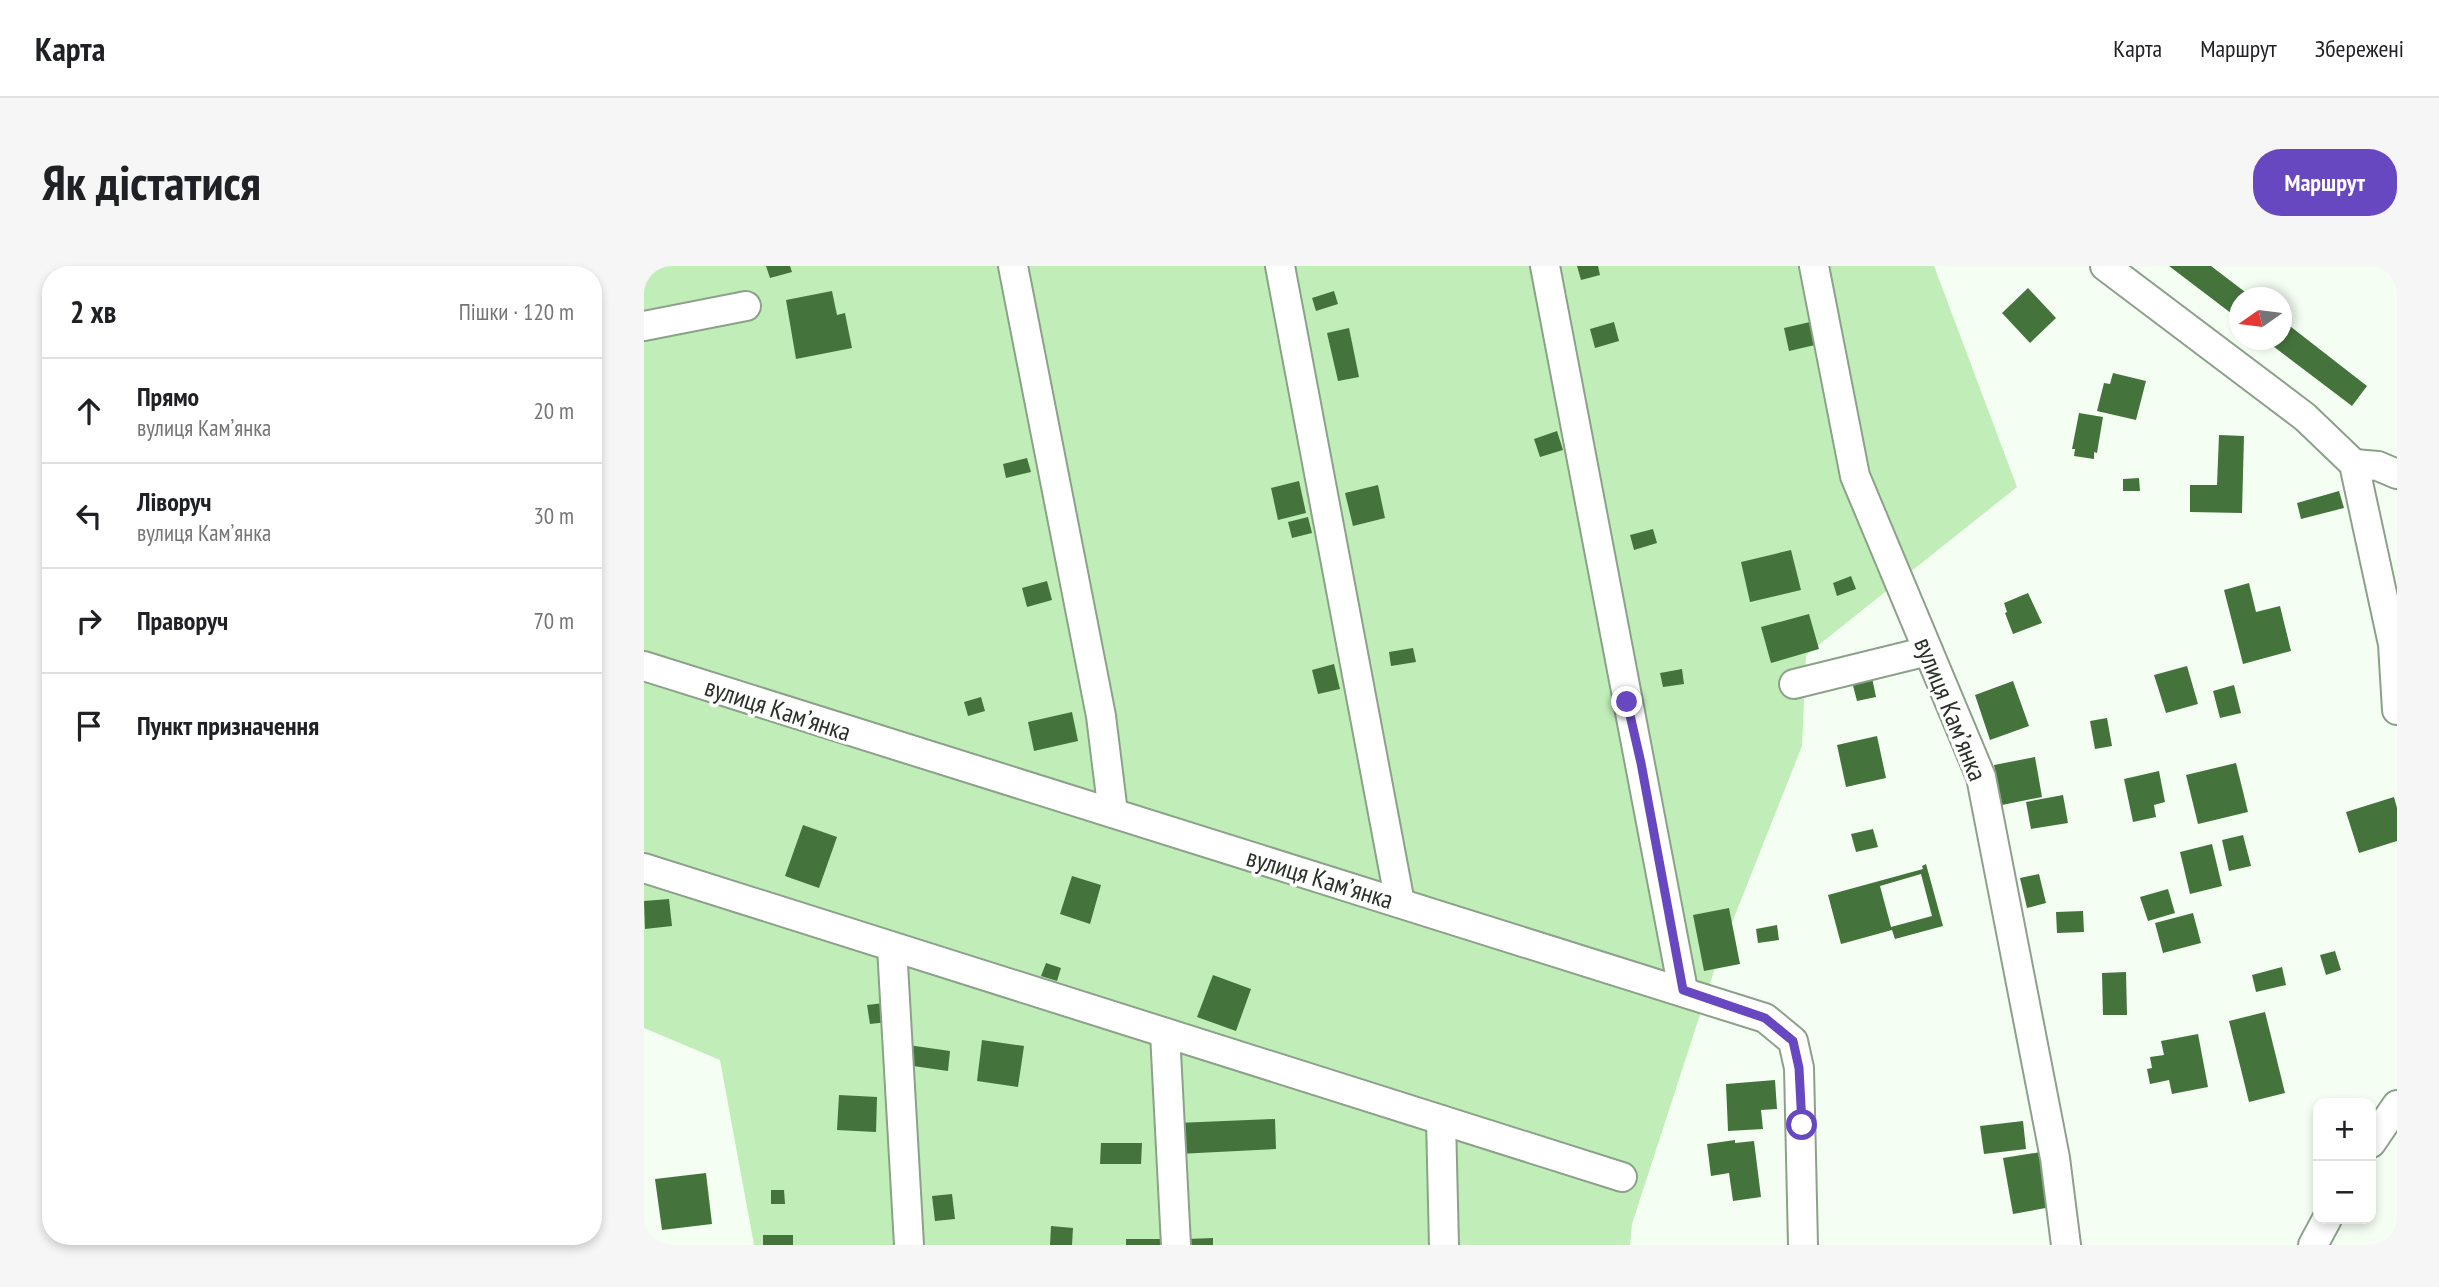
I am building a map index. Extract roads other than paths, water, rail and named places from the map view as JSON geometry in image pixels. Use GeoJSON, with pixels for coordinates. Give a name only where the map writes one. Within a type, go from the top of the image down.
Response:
{"type":"FeatureCollection","features":[{"type":"Feature","properties":{"kind":"street"},"geometry":{"type":"LineString","coordinates":[[1013,266],[1096,688],[1113,813]]}},
{"type":"Feature","properties":{"kind":"street"},"geometry":{"type":"LineString","coordinates":[[1280,266],[1400,903]]}},
{"type":"Feature","properties":{"kind":"street"},"geometry":{"type":"LineString","coordinates":[[1545,266],[1683,990]]}},
{"type":"Feature","properties":{"kind":"street","name":"вулиця Камʼянка"},"geometry":{"type":"LineString","coordinates":[[1814,266],[1855,476],[1981,777],[2055,1158],[2066,1245]]}},
{"type":"Feature","properties":{"kind":"street"},"geometry":{"type":"LineString","coordinates":[[2105,266],[2305,417],[2354,464],[2393,644],[2397,710]]}},
{"type":"Feature","properties":{"kind":"street"},"geometry":{"type":"LineString","coordinates":[[644,326],[746,306]]}},
{"type":"Feature","properties":{"kind":"street"},"geometry":{"type":"LineString","coordinates":[[2354,464],[2378,466],[2397,474]]}},
{"type":"Feature","properties":{"kind":"street"},"geometry":{"type":"LineString","coordinates":[[1794,684],[1928,651]]}},
{"type":"Feature","properties":{"kind":"street","name":"вулиця Камʼянка"},"geometry":{"type":"LineString","coordinates":[[644,666],[1683,990],[1765,1018],[1793,1041],[1799,1068],[1803,1245]]}},
{"type":"Feature","properties":{"kind":"street"},"geometry":{"type":"LineString","coordinates":[[644,869],[1622,1177]]}},
{"type":"Feature","properties":{"kind":"street"},"geometry":{"type":"LineString","coordinates":[[892,947],[909,1245]]}},
{"type":"Feature","properties":{"kind":"street"},"geometry":{"type":"LineString","coordinates":[[1166,1033],[1176,1245]]}},
{"type":"Feature","properties":{"kind":"street"},"geometry":{"type":"LineString","coordinates":[[2376,1136],[2397,1105]]}},
{"type":"Feature","properties":{"kind":"street"},"geometry":{"type":"LineString","coordinates":[[1441,1120],[1444,1245]]}},
{"type":"Feature","properties":{"kind":"street"},"geometry":{"type":"LineString","coordinates":[[2312,1245],[2324,1224]]}}]}
